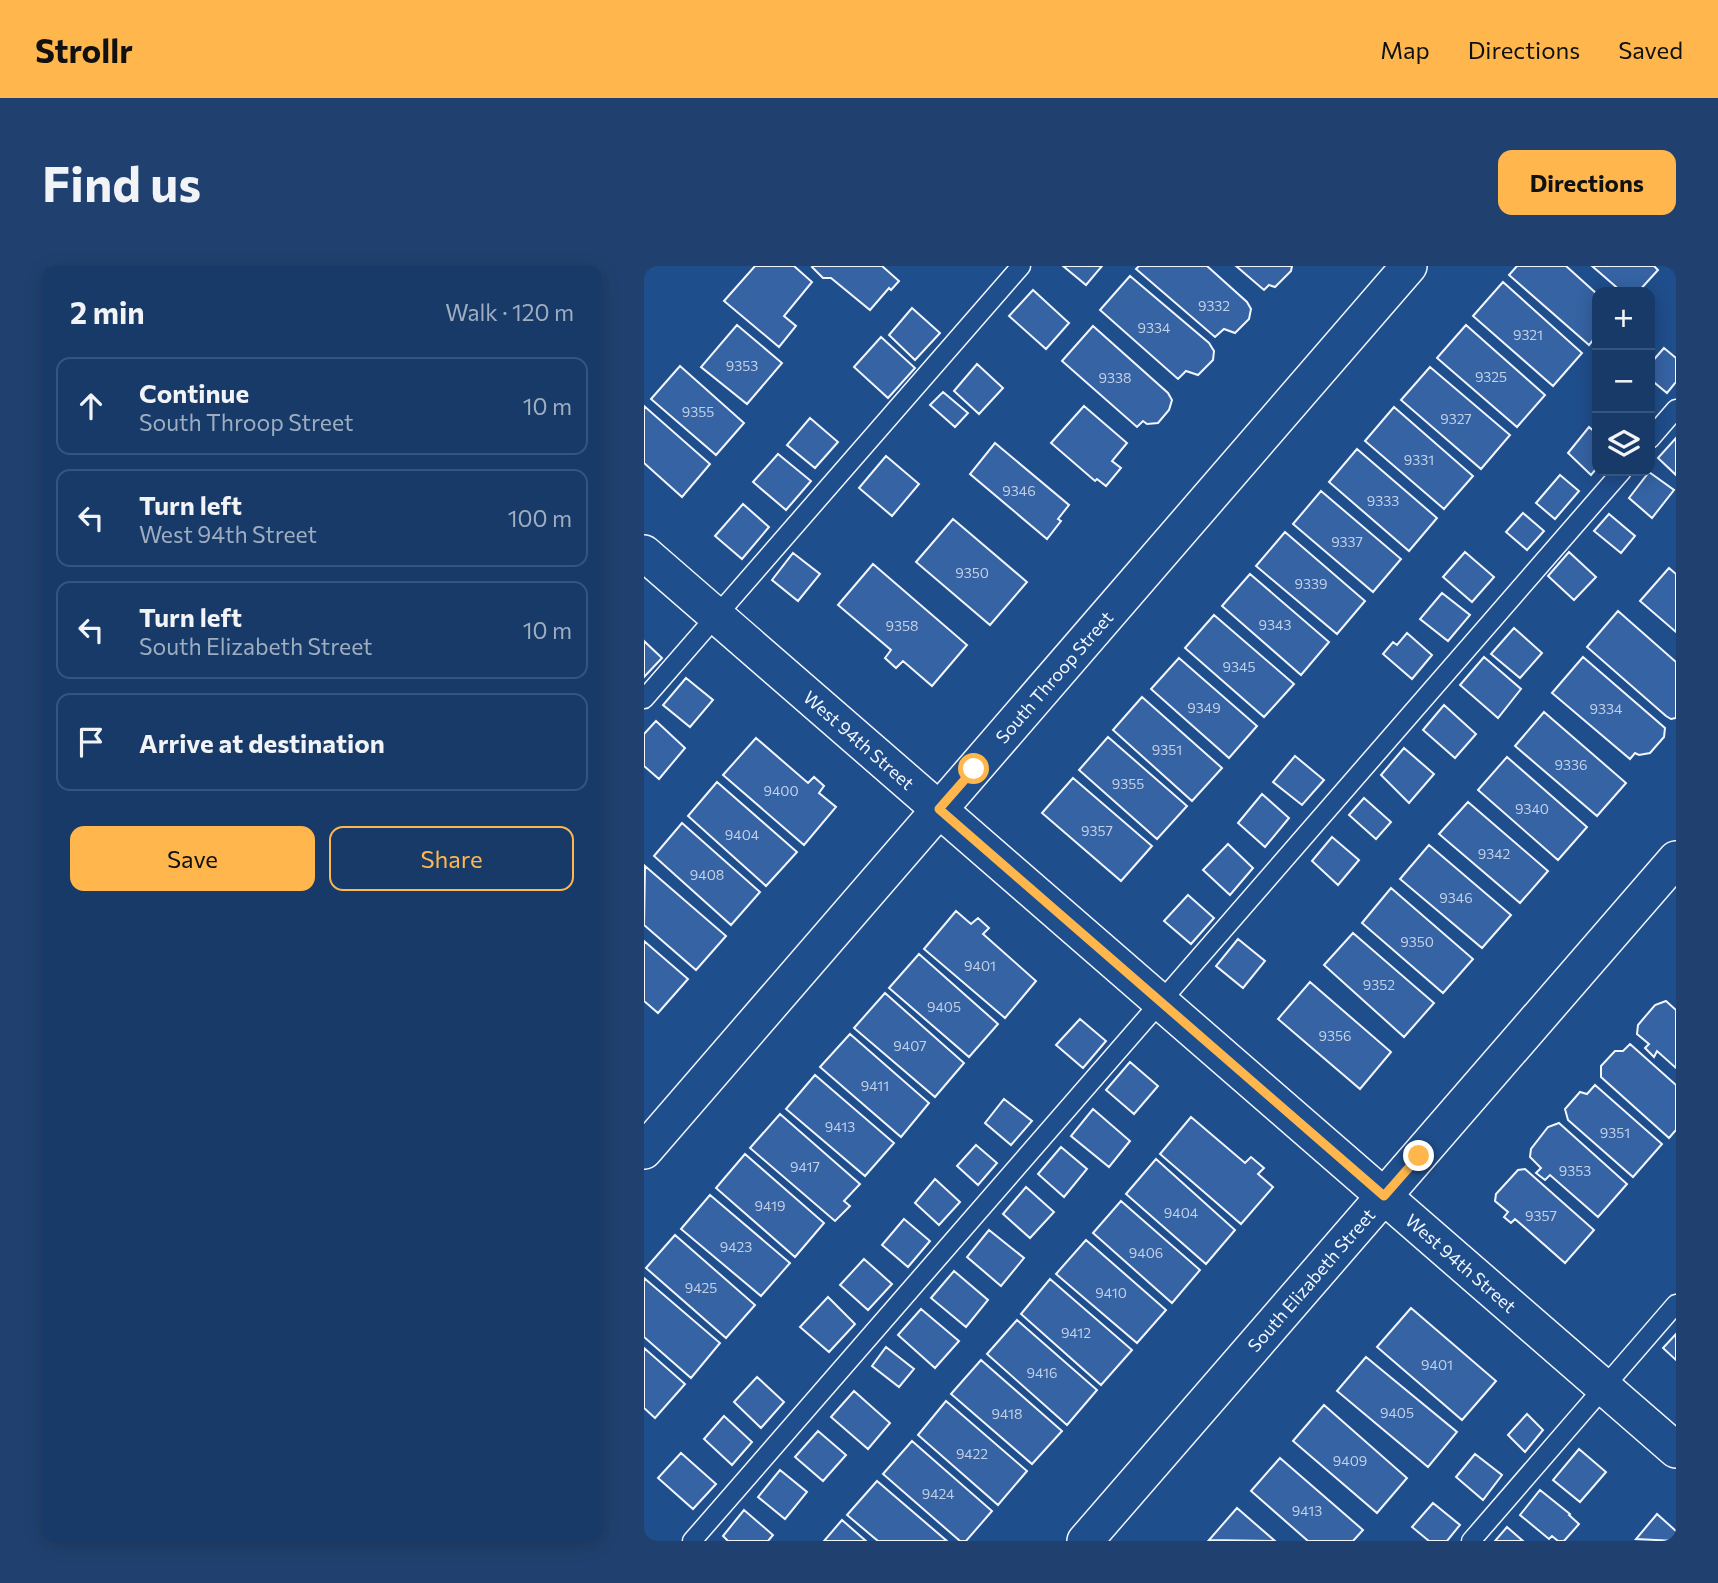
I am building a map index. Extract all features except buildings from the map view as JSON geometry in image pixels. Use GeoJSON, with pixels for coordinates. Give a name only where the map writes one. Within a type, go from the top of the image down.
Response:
{"type":"FeatureCollection","features":[{"type":"Feature","properties":{"kind":"street","name":"South Throop Street"},"geometry":{"type":"LineString","coordinates":[[644,1151],[1409,266]]}},
{"type":"Feature","properties":{"kind":"street","name":"West 94th Street"},"geometry":{"type":"LineString","coordinates":[[644,553],[1676,1450]]}},
{"type":"Feature","properties":{"kind":"street","name":"South Elizabeth Street"},"geometry":{"type":"LineString","coordinates":[[1085,1541],[1676,859]]}},
{"type":"Feature","properties":{"kind":"lane"},"geometry":{"type":"LineString","coordinates":[[644,699],[1021,266]]}},
{"type":"Feature","properties":{"kind":"lane"},"geometry":{"type":"LineString","coordinates":[[1655,433],[1676,409]]}},
{"type":"Feature","properties":{"kind":"lane"},"geometry":{"type":"LineString","coordinates":[[692,1541],[1618,476]]}},
{"type":"Feature","properties":{"kind":"lane"},"geometry":{"type":"LineString","coordinates":[[1471,1541],[1676,1304]]}},
{"type":"Feature","properties":{"kind":"route"},"geometry":{"type":"LineString","coordinates":[[974,769],[939,809],[1384,1196],[1419,1156]]}}]}
